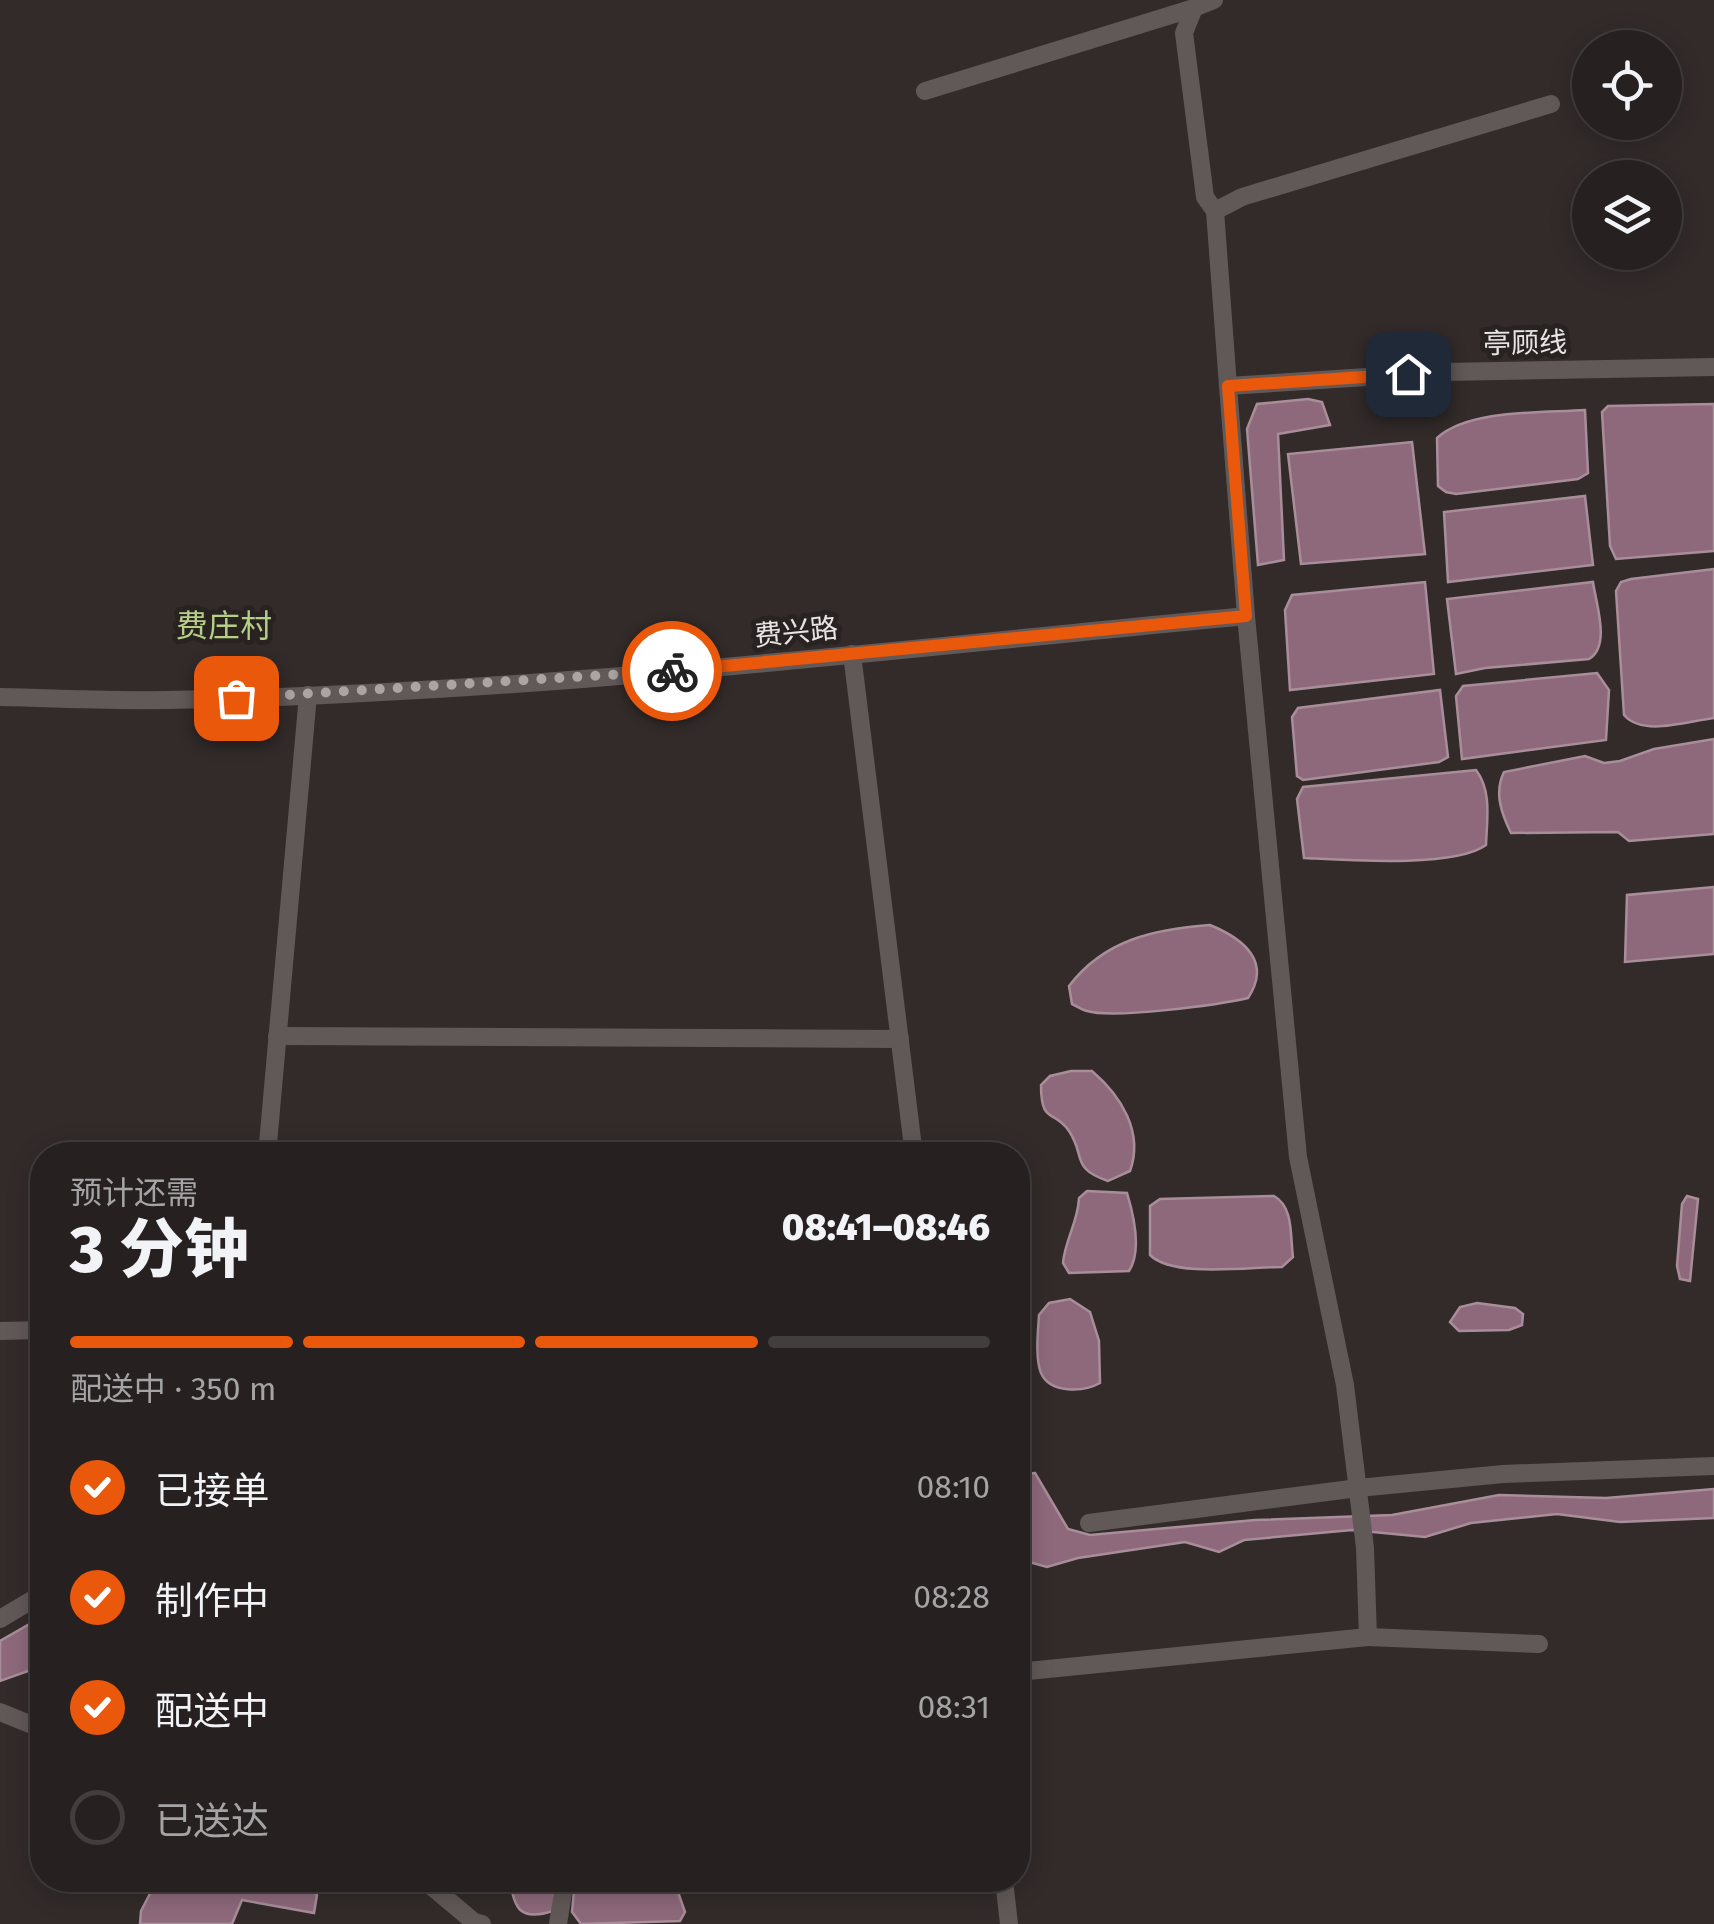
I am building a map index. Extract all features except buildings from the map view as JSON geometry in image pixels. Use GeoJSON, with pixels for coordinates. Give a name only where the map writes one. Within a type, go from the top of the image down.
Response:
{"type":"FeatureCollection","features":[{"type":"Feature","properties":{"kind":"street"},"geometry":{"type":"LineString","coordinates":[[925,92],[1214,0]]}},
{"type":"Feature","properties":{"kind":"street"},"geometry":{"type":"LineString","coordinates":[[1194,8],[1184,33],[1205,197],[1215,211],[1246,616],[1298,1157],[1345,1384],[1365,1548],[1368,1637]]}},
{"type":"Feature","properties":{"kind":"street"},"geometry":{"type":"LineString","coordinates":[[1215,211],[1242,197],[1551,104]]}},
{"type":"Feature","properties":{"kind":"street","name":"亭顾线"},"geometry":{"type":"LineString","coordinates":[[1228,381],[1714,367]]}},
{"type":"Feature","properties":{"kind":"street","name":"费兴路"},"geometry":{"type":"LineString","coordinates":[[0,697],[164,700],[624,676],[1246,616]]}},
{"type":"Feature","properties":{"kind":"street"},"geometry":{"type":"LineString","coordinates":[[852,654],[912,1142]]}},
{"type":"Feature","properties":{"kind":"street"},"geometry":{"type":"LineString","coordinates":[[267,1142],[308,695]]}},
{"type":"Feature","properties":{"kind":"street"},"geometry":{"type":"LineString","coordinates":[[278,1036],[900,1039]]}},
{"type":"Feature","properties":{"kind":"street"},"geometry":{"type":"LineString","coordinates":[[0,1331],[30,1330]]}},
{"type":"Feature","properties":{"kind":"street"},"geometry":{"type":"LineString","coordinates":[[1089,1523],[1503,1474],[1714,1466]]}},
{"type":"Feature","properties":{"kind":"street"},"geometry":{"type":"LineString","coordinates":[[0,1619],[30,1601]]}},
{"type":"Feature","properties":{"kind":"street"},"geometry":{"type":"LineString","coordinates":[[1030,1671],[1368,1637],[1539,1644]]}},
{"type":"Feature","properties":{"kind":"street"},"geometry":{"type":"LineString","coordinates":[[0,1712],[30,1724]]}},
{"type":"Feature","properties":{"kind":"street"},"geometry":{"type":"LineString","coordinates":[[438,1892],[474,1922],[482,1924]]}},
{"type":"Feature","properties":{"kind":"street"},"geometry":{"type":"LineString","coordinates":[[558,1924],[563,1892]]}},
{"type":"Feature","properties":{"kind":"street"},"geometry":{"type":"LineString","coordinates":[[1006,1892],[1010,1924]]}},
{"type":"Feature","properties":{"kind":"shaded area"},"geometry":{"type":"Polygon","coordinates":[[[1308,399],[1322,402],[1330,425],[1278,434],[1284,560],[1258,565],[1247,429],[1257,404],[1308,399]]]}},
{"type":"Feature","properties":{"kind":"shaded area"},"geometry":{"type":"Polygon","coordinates":[[[1714,404],[1714,551],[1616,559],[1610,546],[1602,412],[1608,406],[1714,404]]]}},
{"type":"Feature","properties":{"kind":"shaded area"},"geometry":{"type":"Polygon","coordinates":[[[1585,410],[1588,473],[1578,479],[1456,494],[1438,486],[1437,438],[1451,429],[1507,414],[1585,410]]]}},
{"type":"Feature","properties":{"kind":"shaded area"},"geometry":{"type":"Polygon","coordinates":[[[1412,442],[1425,554],[1301,564],[1288,454],[1412,442]]]}},
{"type":"Feature","properties":{"kind":"shaded area"},"geometry":{"type":"Polygon","coordinates":[[[1585,496],[1593,565],[1448,582],[1444,512],[1585,496]]]}},
{"type":"Feature","properties":{"kind":"shaded area"},"geometry":{"type":"Polygon","coordinates":[[[1714,569],[1714,718],[1666,726],[1632,722],[1624,715],[1616,591],[1621,582],[1631,579],[1714,569]]]}},
{"type":"Feature","properties":{"kind":"shaded area"},"geometry":{"type":"Polygon","coordinates":[[[1425,582],[1434,674],[1290,690],[1285,610],[1292,595],[1425,582]]]}},
{"type":"Feature","properties":{"kind":"shaded area"},"geometry":{"type":"Polygon","coordinates":[[[1593,582],[1601,635],[1596,653],[1589,659],[1456,674],[1447,599],[1593,582]]]}},
{"type":"Feature","properties":{"kind":"shaded area"},"geometry":{"type":"Polygon","coordinates":[[[1597,673],[1609,690],[1606,740],[1462,759],[1456,696],[1463,686],[1597,673]]]}},
{"type":"Feature","properties":{"kind":"shaded area"},"geometry":{"type":"Polygon","coordinates":[[[1440,690],[1448,757],[1439,762],[1303,780],[1297,776],[1292,717],[1298,708],[1440,690]]]}},
{"type":"Feature","properties":{"kind":"shaded area"},"geometry":{"type":"Polygon","coordinates":[[[1714,739],[1714,834],[1629,841],[1618,832],[1511,833],[1504,818],[1499,795],[1504,772],[1585,756],[1604,763],[1620,761],[1654,749],[1714,739]]]}},
{"type":"Feature","properties":{"kind":"shaded area"},"geometry":{"type":"Polygon","coordinates":[[[1476,770],[1486,796],[1486,845],[1471,852],[1426,860],[1304,858],[1297,799],[1303,787],[1476,770]]]}},
{"type":"Feature","properties":{"kind":"shaded area"},"geometry":{"type":"Polygon","coordinates":[[[1714,887],[1714,954],[1625,962],[1627,895],[1714,887]]]}},
{"type":"Feature","properties":{"kind":"shaded area"},"geometry":{"type":"Polygon","coordinates":[[[1210,925],[1234,937],[1251,953],[1257,973],[1248,998],[1119,1013],[1087,1011],[1072,1004],[1069,986],[1083,970],[1114,948],[1150,934],[1210,925]]]}},
{"type":"Feature","properties":{"kind":"shaded area"},"geometry":{"type":"Polygon","coordinates":[[[1092,1071],[1120,1103],[1134,1142],[1130,1171],[1108,1181],[1088,1171],[1069,1131],[1043,1106],[1041,1085],[1050,1076],[1092,1071]]]}},
{"type":"Feature","properties":{"kind":"shaded area"},"geometry":{"type":"Polygon","coordinates":[[[1087,1191],[1127,1193],[1136,1244],[1129,1271],[1069,1273],[1063,1263],[1079,1198],[1087,1191]]]}},
{"type":"Feature","properties":{"kind":"shaded area"},"geometry":{"type":"Polygon","coordinates":[[[1274,1196],[1285,1207],[1291,1231],[1293,1257],[1282,1267],[1193,1269],[1176,1267],[1150,1255],[1150,1206],[1160,1199],[1274,1196]]]}},
{"type":"Feature","properties":{"kind":"shaded area"},"geometry":{"type":"Polygon","coordinates":[[[1687,1196],[1698,1199],[1690,1281],[1680,1279],[1677,1266],[1682,1204],[1687,1196]]]}},
{"type":"Feature","properties":{"kind":"shaded area"},"geometry":{"type":"Polygon","coordinates":[[[1070,1299],[1090,1312],[1099,1341],[1100,1383],[1077,1389],[1059,1388],[1045,1380],[1038,1360],[1039,1315],[1049,1303],[1070,1299]]]}},
{"type":"Feature","properties":{"kind":"shaded area"},"geometry":{"type":"Polygon","coordinates":[[[1477,1303],[1515,1308],[1523,1314],[1522,1325],[1509,1330],[1459,1331],[1450,1322],[1460,1307],[1477,1303]]]}},
{"type":"Feature","properties":{"kind":"shaded area"},"geometry":{"type":"Polygon","coordinates":[[[1030,1473],[1035,1473],[1068,1529],[1090,1535],[1255,1520],[1392,1515],[1499,1495],[1606,1498],[1714,1489],[1714,1518],[1620,1522],[1557,1514],[1471,1523],[1425,1537],[1352,1530],[1244,1540],[1219,1552],[1185,1542],[1078,1558],[1047,1567],[1030,1562],[1030,1473]]]}},
{"type":"Feature","properties":{"kind":"shaded area"},"geometry":{"type":"Polygon","coordinates":[[[30,1624],[30,1670],[0,1681],[0,1641],[30,1624]]]}},
{"type":"Feature","properties":{"kind":"shaded area"},"geometry":{"type":"Polygon","coordinates":[[[151,1892],[317,1895],[314,1913],[242,1900],[232,1924],[140,1924],[141,1911],[151,1892]]]}},
{"type":"Feature","properties":{"kind":"shaded area"},"geometry":{"type":"Polygon","coordinates":[[[513,1892],[555,1892],[553,1911],[542,1914],[526,1913],[513,1892]]]}},
{"type":"Feature","properties":{"kind":"shaded area"},"geometry":{"type":"Polygon","coordinates":[[[574,1892],[680,1892],[685,1912],[680,1921],[581,1924],[572,1912],[574,1892]]]}},
{"type":"Feature","properties":{"kind":"way so far"},"geometry":{"type":"LineString","coordinates":[[236,698],[672,671]]}},
{"type":"Feature","properties":{"kind":"district","name":"费庄村"},"geometry":{"type":"Point","coordinates":[224,626]}},
{"type":"Feature","properties":{"kind":"route"},"geometry":{"type":"LineString","coordinates":[[672,671],[1246,616],[1228,386],[1408,374]]}}]}
